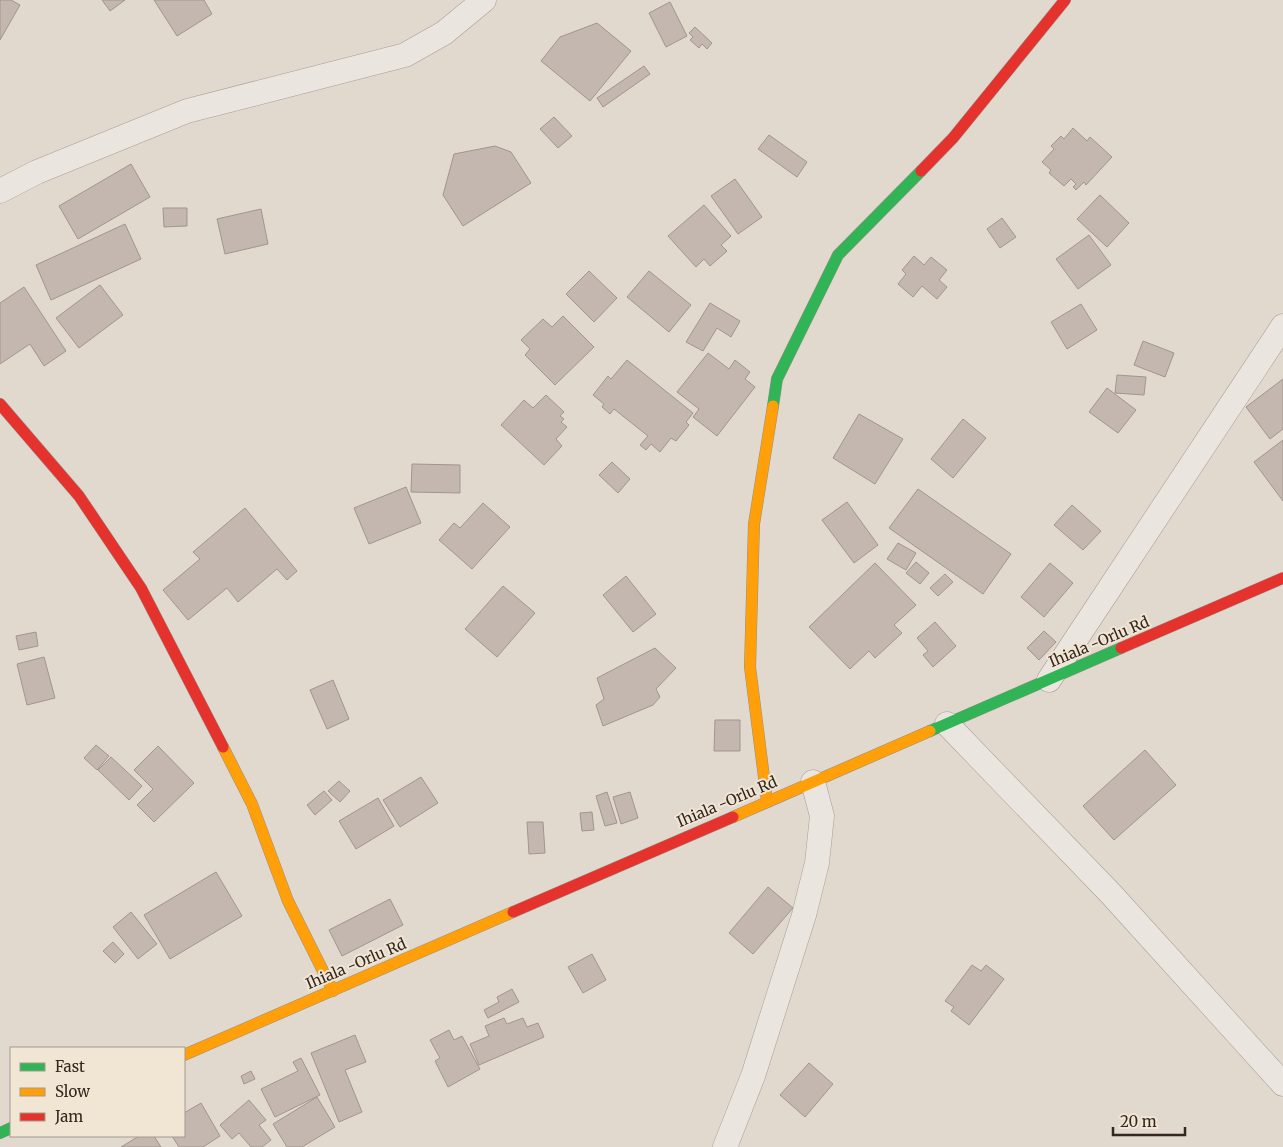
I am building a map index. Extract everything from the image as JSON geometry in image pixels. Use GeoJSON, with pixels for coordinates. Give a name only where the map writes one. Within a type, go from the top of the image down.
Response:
{"type":"FeatureCollection","features":[{"type":"Feature","properties":{"kind":"street"},"geometry":{"type":"LineString","coordinates":[[0,191],[37,172],[187,111],[404,55],[444,33],[484,0]]}},
{"type":"Feature","properties":{"kind":"street"},"geometry":{"type":"LineString","coordinates":[[767,801],[750,667],[754,524],[776,379],[838,255],[953,138],[1065,0]]}},
{"type":"Feature","properties":{"kind":"street"},"geometry":{"type":"LineString","coordinates":[[1049,680],[1283,326]]}},
{"type":"Feature","properties":{"kind":"street"},"geometry":{"type":"LineString","coordinates":[[0,404],[79,496],[141,588],[252,804],[288,901],[333,991]]}},
{"type":"Feature","properties":{"kind":"street","name":"Ihiala -Orlu Rd"},"geometry":{"type":"LineString","coordinates":[[185,1055],[1283,578]]}},
{"type":"Feature","properties":{"kind":"street"},"geometry":{"type":"LineString","coordinates":[[947,724],[1111,894],[1283,1084]]}},
{"type":"Feature","properties":{"kind":"street"},"geometry":{"type":"LineString","coordinates":[[725,1147],[753,1076],[806,906],[817,863],[822,816],[813,782]]}},
{"type":"Feature","properties":{"kind":"building"},"geometry":{"type":"Polygon","coordinates":[[[0,0],[11,0],[20,5],[0,40],[0,0]]]}},
{"type":"Feature","properties":{"kind":"building"},"geometry":{"type":"Polygon","coordinates":[[[102,0],[125,0],[110,11],[102,0]]]}},
{"type":"Feature","properties":{"kind":"building"},"geometry":{"type":"Polygon","coordinates":[[[154,0],[204,0],[212,14],[177,36],[154,0]]]}},
{"type":"Feature","properties":{"kind":"building"},"geometry":{"type":"Polygon","coordinates":[[[670,2],[687,36],[666,47],[649,13],[670,2]]]}},
{"type":"Feature","properties":{"kind":"building"},"geometry":{"type":"Polygon","coordinates":[[[597,23],[631,51],[590,101],[541,61],[560,37],[597,23]]]}},
{"type":"Feature","properties":{"kind":"building"},"geometry":{"type":"Polygon","coordinates":[[[695,27],[712,43],[707,49],[702,44],[699,48],[690,40],[693,37],[689,33],[695,27]]]}},
{"type":"Feature","properties":{"kind":"building"},"geometry":{"type":"Polygon","coordinates":[[[644,66],[650,74],[603,107],[597,98],[644,66]]]}},
{"type":"Feature","properties":{"kind":"building"},"geometry":{"type":"Polygon","coordinates":[[[554,117],[572,136],[558,148],[540,129],[554,117]]]}},
{"type":"Feature","properties":{"kind":"building"},"geometry":{"type":"Polygon","coordinates":[[[1073,128],[1087,141],[1090,137],[1112,157],[1086,185],[1084,182],[1076,190],[1073,187],[1076,184],[1071,179],[1064,186],[1049,173],[1051,170],[1042,162],[1054,149],[1051,146],[1061,136],[1064,139],[1073,128]]]}},
{"type":"Feature","properties":{"kind":"building"},"geometry":{"type":"Polygon","coordinates":[[[769,135],[807,162],[797,177],[758,149],[769,135]]]}},
{"type":"Feature","properties":{"kind":"building"},"geometry":{"type":"Polygon","coordinates":[[[495,146],[511,152],[531,183],[463,226],[443,195],[454,154],[495,146]]]}},
{"type":"Feature","properties":{"kind":"building"},"geometry":{"type":"Polygon","coordinates":[[[131,164],[150,197],[78,239],[59,206],[131,164]]]}},
{"type":"Feature","properties":{"kind":"building"},"geometry":{"type":"Polygon","coordinates":[[[735,179],[762,217],[738,234],[711,196],[735,179]]]}},
{"type":"Feature","properties":{"kind":"building"},"geometry":{"type":"Polygon","coordinates":[[[1100,195],[1129,223],[1107,247],[1077,219],[1100,195]]]}},
{"type":"Feature","properties":{"kind":"building"},"geometry":{"type":"Polygon","coordinates":[[[704,205],[731,236],[721,245],[727,251],[710,266],[704,259],[696,267],[668,236],[704,205]]]}},
{"type":"Feature","properties":{"kind":"building"},"geometry":{"type":"Polygon","coordinates":[[[163,208],[187,208],[187,226],[164,227],[163,208]]]}},
{"type":"Feature","properties":{"kind":"building"},"geometry":{"type":"Polygon","coordinates":[[[261,209],[268,244],[225,254],[217,219],[261,209]]]}},
{"type":"Feature","properties":{"kind":"building"},"geometry":{"type":"Polygon","coordinates":[[[1002,218],[1016,237],[1000,248],[987,229],[1002,218]]]}},
{"type":"Feature","properties":{"kind":"building"},"geometry":{"type":"Polygon","coordinates":[[[125,224],[141,259],[51,300],[36,265],[125,224]]]}},
{"type":"Feature","properties":{"kind":"building"},"geometry":{"type":"Polygon","coordinates":[[[1089,235],[1111,265],[1078,289],[1056,259],[1089,235]]]}},
{"type":"Feature","properties":{"kind":"building"},"geometry":{"type":"Polygon","coordinates":[[[914,256],[924,265],[931,257],[947,270],[939,280],[947,287],[937,299],[922,286],[913,297],[898,284],[906,274],[902,270],[914,256]]]}},
{"type":"Feature","properties":{"kind":"building"},"geometry":{"type":"Polygon","coordinates":[[[589,271],[617,298],[594,322],[566,294],[589,271]]]}},
{"type":"Feature","properties":{"kind":"building"},"geometry":{"type":"Polygon","coordinates":[[[649,271],[691,305],[669,332],[627,297],[649,271]]]}},
{"type":"Feature","properties":{"kind":"building"},"geometry":{"type":"Polygon","coordinates":[[[100,285],[123,315],[79,348],[56,318],[100,285]]]}},
{"type":"Feature","properties":{"kind":"building"},"geometry":{"type":"Polygon","coordinates":[[[24,287],[66,351],[44,366],[30,344],[0,364],[0,303],[24,287]]]}},
{"type":"Feature","properties":{"kind":"building"},"geometry":{"type":"Polygon","coordinates":[[[710,303],[740,321],[731,337],[717,328],[703,351],[686,342],[710,303]]]}},
{"type":"Feature","properties":{"kind":"building"},"geometry":{"type":"Polygon","coordinates":[[[1081,304],[1097,330],[1067,349],[1051,322],[1081,304]]]}},
{"type":"Feature","properties":{"kind":"building"},"geometry":{"type":"Polygon","coordinates":[[[563,316],[594,347],[555,385],[525,355],[530,349],[521,340],[543,319],[552,327],[563,316]]]}},
{"type":"Feature","properties":{"kind":"building"},"geometry":{"type":"Polygon","coordinates":[[[1143,341],[1174,353],[1165,377],[1134,365],[1143,341]]]}},
{"type":"Feature","properties":{"kind":"building"},"geometry":{"type":"Polygon","coordinates":[[[708,353],[729,369],[735,360],[750,372],[745,379],[755,387],[717,436],[693,417],[699,409],[677,392],[708,353]]]}},
{"type":"Feature","properties":{"kind":"building"},"geometry":{"type":"Polygon","coordinates":[[[627,360],[693,413],[686,422],[689,425],[676,441],[671,438],[660,452],[651,444],[646,450],[640,445],[648,436],[614,409],[610,414],[602,407],[604,404],[593,395],[608,376],[611,379],[627,360]]]}},
{"type":"Feature","properties":{"kind":"building"},"geometry":{"type":"Polygon","coordinates":[[[1117,375],[1146,377],[1144,395],[1115,393],[1117,375]]]}},
{"type":"Feature","properties":{"kind":"building"},"geometry":{"type":"Polygon","coordinates":[[[1283,379],[1283,429],[1270,439],[1246,407],[1283,379]]]}},
{"type":"Feature","properties":{"kind":"building"},"geometry":{"type":"Polygon","coordinates":[[[1107,388],[1136,410],[1118,433],[1089,412],[1107,388]]]}},
{"type":"Feature","properties":{"kind":"building"},"geometry":{"type":"Polygon","coordinates":[[[546,395],[564,412],[560,416],[564,419],[561,422],[567,427],[556,439],[562,446],[544,465],[501,425],[524,400],[533,408],[546,395]]]}},
{"type":"Feature","properties":{"kind":"building"},"geometry":{"type":"Polygon","coordinates":[[[859,414],[903,439],[875,484],[833,458],[859,414]]]}},
{"type":"Feature","properties":{"kind":"building"},"geometry":{"type":"Polygon","coordinates":[[[963,419],[986,438],[953,478],[931,459],[963,419]]]}},
{"type":"Feature","properties":{"kind":"building"},"geometry":{"type":"Polygon","coordinates":[[[1283,440],[1283,501],[1254,462],[1283,440]]]}},
{"type":"Feature","properties":{"kind":"building"},"geometry":{"type":"Polygon","coordinates":[[[612,462],[630,479],[618,493],[599,475],[612,462]]]}},
{"type":"Feature","properties":{"kind":"building"},"geometry":{"type":"Polygon","coordinates":[[[412,464],[460,465],[460,493],[411,492],[412,464]]]}},
{"type":"Feature","properties":{"kind":"building"},"geometry":{"type":"Polygon","coordinates":[[[406,487],[421,523],[369,544],[354,508],[406,487]]]}},
{"type":"Feature","properties":{"kind":"building"},"geometry":{"type":"Polygon","coordinates":[[[918,489],[1011,554],[983,594],[889,528],[918,489]]]}},
{"type":"Feature","properties":{"kind":"building"},"geometry":{"type":"Polygon","coordinates":[[[847,502],[878,545],[854,563],[822,520],[847,502]]]}},
{"type":"Feature","properties":{"kind":"building"},"geometry":{"type":"Polygon","coordinates":[[[483,503],[510,527],[472,569],[439,540],[454,523],[460,528],[483,503]]]}},
{"type":"Feature","properties":{"kind":"building"},"geometry":{"type":"Polygon","coordinates":[[[1072,505],[1101,531],[1083,550],[1054,525],[1072,505]]]}},
{"type":"Feature","properties":{"kind":"building"},"geometry":{"type":"Polygon","coordinates":[[[245,508],[297,571],[287,580],[277,569],[238,602],[227,588],[188,620],[163,590],[200,559],[193,552],[245,508]]]}},
{"type":"Feature","properties":{"kind":"building"},"geometry":{"type":"Polygon","coordinates":[[[898,543],[916,553],[906,570],[887,559],[898,543]]]}},
{"type":"Feature","properties":{"kind":"building"},"geometry":{"type":"Polygon","coordinates":[[[916,562],[929,573],[920,584],[906,573],[916,562]]]}},
{"type":"Feature","properties":{"kind":"building"},"geometry":{"type":"Polygon","coordinates":[[[875,563],[916,605],[894,625],[902,633],[875,658],[869,651],[850,669],[809,627],[875,563]]]}},
{"type":"Feature","properties":{"kind":"building"},"geometry":{"type":"Polygon","coordinates":[[[1050,563],[1073,583],[1044,617],[1021,597],[1050,563]]]}},
{"type":"Feature","properties":{"kind":"building"},"geometry":{"type":"Polygon","coordinates":[[[945,574],[953,582],[938,596],[930,588],[945,574]]]}},
{"type":"Feature","properties":{"kind":"building"},"geometry":{"type":"Polygon","coordinates":[[[626,576],[656,614],[633,632],[603,595],[626,576]]]}},
{"type":"Feature","properties":{"kind":"building"},"geometry":{"type":"Polygon","coordinates":[[[503,586],[535,613],[497,657],[465,629],[503,586]]]}},
{"type":"Feature","properties":{"kind":"building"},"geometry":{"type":"Polygon","coordinates":[[[935,622],[956,646],[933,667],[923,655],[928,651],[917,638],[935,622]]]}},
{"type":"Feature","properties":{"kind":"building"},"geometry":{"type":"Polygon","coordinates":[[[1044,631],[1056,642],[1039,660],[1027,648],[1044,631]]]}},
{"type":"Feature","properties":{"kind":"building"},"geometry":{"type":"Polygon","coordinates":[[[36,632],[38,646],[19,650],[16,636],[36,632]]]}},
{"type":"Feature","properties":{"kind":"building"},"geometry":{"type":"Polygon","coordinates":[[[655,648],[676,668],[656,689],[660,697],[653,705],[603,726],[596,705],[604,699],[597,678],[655,648]]]}},
{"type":"Feature","properties":{"kind":"building"},"geometry":{"type":"Polygon","coordinates":[[[44,657],[55,698],[27,705],[17,664],[44,657]]]}},
{"type":"Feature","properties":{"kind":"building"},"geometry":{"type":"Polygon","coordinates":[[[333,680],[349,719],[327,729],[310,690],[333,680]]]}},
{"type":"Feature","properties":{"kind":"building"},"geometry":{"type":"Polygon","coordinates":[[[715,720],[740,720],[740,751],[714,751],[715,720]]]}},
{"type":"Feature","properties":{"kind":"building"},"geometry":{"type":"Polygon","coordinates":[[[96,745],[109,756],[97,770],[84,758],[96,745]]]}},
{"type":"Feature","properties":{"kind":"building"},"geometry":{"type":"Polygon","coordinates":[[[158,746],[194,783],[154,822],[137,805],[153,789],[134,770],[158,746]]]}},
{"type":"Feature","properties":{"kind":"building"},"geometry":{"type":"Polygon","coordinates":[[[1145,750],[1176,785],[1114,840],[1083,806],[1145,750]]]}},
{"type":"Feature","properties":{"kind":"building"},"geometry":{"type":"Polygon","coordinates":[[[111,757],[142,786],[129,800],[98,770],[111,757]]]}},
{"type":"Feature","properties":{"kind":"building"},"geometry":{"type":"Polygon","coordinates":[[[421,777],[438,803],[400,827],[383,800],[421,777]]]}},
{"type":"Feature","properties":{"kind":"building"},"geometry":{"type":"Polygon","coordinates":[[[339,781],[350,791],[340,802],[328,791],[339,781]]]}},
{"type":"Feature","properties":{"kind":"building"},"geometry":{"type":"Polygon","coordinates":[[[324,791],[332,800],[315,815],[307,805],[324,791]]]}},
{"type":"Feature","properties":{"kind":"building"},"geometry":{"type":"Polygon","coordinates":[[[607,792],[617,823],[605,826],[596,796],[607,792]]]}},
{"type":"Feature","properties":{"kind":"building"},"geometry":{"type":"Polygon","coordinates":[[[630,792],[638,818],[621,824],[613,797],[630,792]]]}},
{"type":"Feature","properties":{"kind":"building"},"geometry":{"type":"Polygon","coordinates":[[[378,798],[394,826],[356,849],[339,821],[378,798]]]}},
{"type":"Feature","properties":{"kind":"building"},"geometry":{"type":"Polygon","coordinates":[[[592,812],[594,830],[582,831],[580,813],[592,812]]]}},
{"type":"Feature","properties":{"kind":"building"},"geometry":{"type":"Polygon","coordinates":[[[527,822],[543,822],[545,853],[529,854],[527,822]]]}},
{"type":"Feature","properties":{"kind":"building"},"geometry":{"type":"Polygon","coordinates":[[[216,872],[242,916],[170,959],[144,915],[216,872]]]}},
{"type":"Feature","properties":{"kind":"building"},"geometry":{"type":"Polygon","coordinates":[[[768,887],[793,908],[753,954],[729,933],[768,887]]]}},
{"type":"Feature","properties":{"kind":"building"},"geometry":{"type":"Polygon","coordinates":[[[390,899],[403,925],[342,956],[329,930],[390,899]]]}},
{"type":"Feature","properties":{"kind":"building"},"geometry":{"type":"Polygon","coordinates":[[[131,912],[157,944],[138,959],[113,927],[131,912]]]}},
{"type":"Feature","properties":{"kind":"building"},"geometry":{"type":"Polygon","coordinates":[[[113,942],[124,954],[115,963],[103,951],[113,942]]]}},
{"type":"Feature","properties":{"kind":"building"},"geometry":{"type":"Polygon","coordinates":[[[592,954],[606,980],[583,993],[568,967],[592,954]]]}},
{"type":"Feature","properties":{"kind":"building"},"geometry":{"type":"Polygon","coordinates":[[[972,965],[981,971],[986,965],[1004,979],[969,1025],[951,1011],[954,1007],[945,1001],[972,965]]]}},
{"type":"Feature","properties":{"kind":"building"},"geometry":{"type":"Polygon","coordinates":[[[512,989],[519,1002],[488,1018],[484,1010],[499,1002],[497,997],[512,989]]]}},
{"type":"Feature","properties":{"kind":"building"},"geometry":{"type":"Polygon","coordinates":[[[504,1018],[507,1024],[523,1018],[527,1027],[538,1023],[544,1037],[479,1065],[470,1044],[489,1036],[485,1026],[504,1018]]]}},
{"type":"Feature","properties":{"kind":"building"},"geometry":{"type":"Polygon","coordinates":[[[449,1030],[454,1040],[462,1036],[480,1069],[448,1087],[435,1061],[440,1058],[430,1040],[449,1030]]]}},
{"type":"Feature","properties":{"kind":"building"},"geometry":{"type":"Polygon","coordinates":[[[355,1035],[366,1062],[345,1070],[362,1112],[339,1122],[311,1053],[355,1035]]]}},
{"type":"Feature","properties":{"kind":"building"},"geometry":{"type":"Polygon","coordinates":[[[301,1058],[320,1095],[275,1117],[261,1089],[298,1071],[293,1062],[301,1058]]]}},
{"type":"Feature","properties":{"kind":"building"},"geometry":{"type":"Polygon","coordinates":[[[809,1063],[833,1084],[805,1117],[780,1095],[809,1063]]]}},
{"type":"Feature","properties":{"kind":"building"},"geometry":{"type":"Polygon","coordinates":[[[251,1071],[255,1079],[244,1084],[241,1076],[251,1071]]]}},
{"type":"Feature","properties":{"kind":"building"},"geometry":{"type":"Polygon","coordinates":[[[317,1097],[335,1127],[302,1147],[287,1147],[273,1124],[317,1097]]]}},
{"type":"Feature","properties":{"kind":"building"},"geometry":{"type":"Polygon","coordinates":[[[249,1100],[266,1120],[259,1125],[271,1140],[262,1147],[251,1147],[239,1133],[232,1139],[220,1125],[249,1100]]]}},
{"type":"Feature","properties":{"kind":"building"},"geometry":{"type":"Polygon","coordinates":[[[201,1103],[220,1136],[203,1147],[179,1147],[173,1137],[185,1137],[185,1112],[201,1103]]]}},
{"type":"Feature","properties":{"kind":"building"},"geometry":{"type":"Polygon","coordinates":[[[137,1137],[155,1137],[161,1147],[121,1147],[137,1137]]]}},
{"type":"Feature","properties":{"kind":"traffic: fast"},"geometry":{"type":"LineString","coordinates":[[773,406],[777,379],[838,255],[921,171]]}},
{"type":"Feature","properties":{"kind":"traffic: fast"},"geometry":{"type":"LineString","coordinates":[[930,731],[1121,648]]}},
{"type":"Feature","properties":{"kind":"traffic: fast"},"geometry":{"type":"LineString","coordinates":[[0,1133],[10,1128]]}},
{"type":"Feature","properties":{"kind":"traffic: slow"},"geometry":{"type":"LineString","coordinates":[[767,801],[750,667],[754,524],[773,406]]}},
{"type":"Feature","properties":{"kind":"traffic: slow"},"geometry":{"type":"LineString","coordinates":[[733,817],[930,731]]}},
{"type":"Feature","properties":{"kind":"traffic: slow"},"geometry":{"type":"LineString","coordinates":[[223,747],[252,804],[288,901],[333,991]]}},
{"type":"Feature","properties":{"kind":"traffic: slow"},"geometry":{"type":"LineString","coordinates":[[185,1055],[513,912]]}},
{"type":"Feature","properties":{"kind":"traffic: jam"},"geometry":{"type":"LineString","coordinates":[[921,171],[953,138],[1065,0]]}},
{"type":"Feature","properties":{"kind":"traffic: jam"},"geometry":{"type":"LineString","coordinates":[[0,404],[79,496],[141,588],[223,747]]}},
{"type":"Feature","properties":{"kind":"traffic: jam"},"geometry":{"type":"LineString","coordinates":[[1121,648],[1283,578]]}},
{"type":"Feature","properties":{"kind":"traffic: jam"},"geometry":{"type":"LineString","coordinates":[[513,912],[733,817]]}}]}
